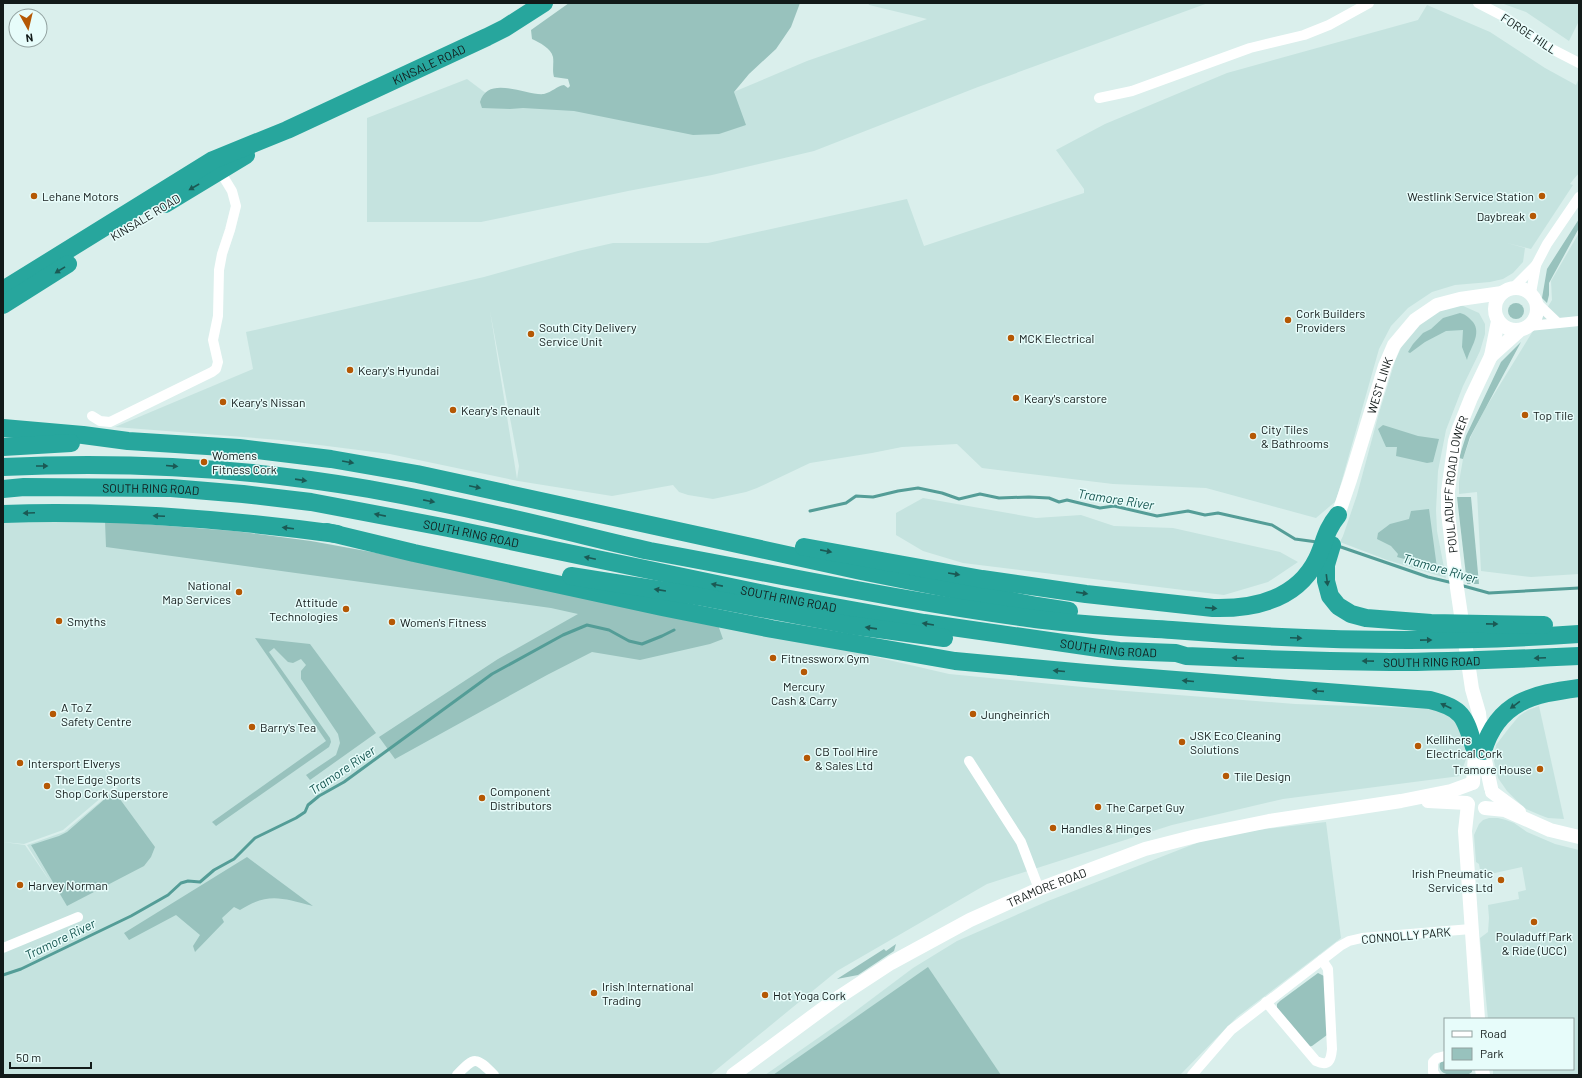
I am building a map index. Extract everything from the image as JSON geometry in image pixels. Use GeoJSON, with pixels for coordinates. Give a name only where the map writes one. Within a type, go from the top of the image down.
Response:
{"type":"FeatureCollection","features":[{"type":"Feature","properties":{"kind":"highway","name":"KINSALE ROAD"},"geometry":{"type":"LineString","coordinates":[[3,290],[216,166],[287,130],[487,37],[544,3]]}},
{"type":"Feature","properties":{"kind":"highway","name":"KINSALE ROAD"},"geometry":{"type":"LineString","coordinates":[[3,305],[154,210],[216,166]]}},
{"type":"Feature","properties":{"kind":"highway"},"geometry":{"type":"LineString","coordinates":[[3,428],[83,435],[128,441],[239,448],[332,459],[417,474],[861,571],[1037,606],[1263,637]]}},
{"type":"Feature","properties":{"kind":"highway"},"geometry":{"type":"LineString","coordinates":[[3,447],[128,441]]}},
{"type":"Feature","properties":{"kind":"highway","name":"SOUTH RING ROAD"},"geometry":{"type":"LineString","coordinates":[[3,467],[165,466],[244,472],[368,489],[486,512],[642,549],[936,605],[1034,619],[1263,637],[1324,639],[1479,639],[1579,634]]}},
{"type":"Feature","properties":{"kind":"highway","name":"SOUTH RING ROAD"},"geometry":{"type":"LineString","coordinates":[[3,489],[24,487],[171,488],[243,494],[310,502],[448,528],[779,597],[924,623],[1119,651],[1176,653],[1186,656],[1391,662],[1462,661],[1579,656]]}},
{"type":"Feature","properties":{"kind":"highway"},"geometry":{"type":"LineString","coordinates":[[553,504],[667,521],[975,578],[1086,594],[1232,609],[1253,606],[1274,600],[1297,585],[1304,578],[1317,559],[1329,526],[1338,515]]}},
{"type":"Feature","properties":{"kind":"highway"},"geometry":{"type":"LineString","coordinates":[[576,509],[692,543],[804,570],[942,597],[1131,627]]}},
{"type":"Feature","properties":{"kind":"highway"},"geometry":{"type":"LineString","coordinates":[[3,514],[50,512],[163,516],[327,532],[413,544],[549,572],[697,596],[849,625],[941,638],[1119,651]]}},
{"type":"Feature","properties":{"kind":"highway"},"geometry":{"type":"LineString","coordinates":[[1338,515],[1338,528],[1326,565],[1326,581],[1330,596],[1338,606],[1351,614],[1366,618],[1430,623],[1579,625]]}},
{"type":"Feature","properties":{"kind":"highway"},"geometry":{"type":"LineString","coordinates":[[327,532],[414,554],[670,609],[772,629],[955,661],[1078,673],[1430,700],[1450,707],[1463,716],[1479,749]]}},
{"type":"Feature","properties":{"kind":"highway"},"geometry":{"type":"LineString","coordinates":[[1479,749],[1499,720],[1520,702],[1540,694],[1579,688]]}},
{"type":"Feature","properties":{"kind":"street"},"geometry":{"type":"LineString","coordinates":[[1099,98],[1132,92],[1250,48],[1304,35],[1369,3]]}},
{"type":"Feature","properties":{"kind":"street","name":"FORGE HILL"},"geometry":{"type":"LineString","coordinates":[[1478,3],[1505,17],[1546,46],[1579,63]]}},
{"type":"Feature","properties":{"kind":"street"},"geometry":{"type":"LineString","coordinates":[[92,416],[100,421],[110,422],[212,372],[218,366],[213,340],[218,316],[219,270],[222,254],[236,206],[232,191],[216,166]]}},
{"type":"Feature","properties":{"kind":"street","name":"POULADUFF ROAD LOWER"},"geometry":{"type":"LineString","coordinates":[[1472,783],[1479,749],[1479,713],[1472,689],[1448,512],[1448,491],[1455,441],[1471,398],[1491,356],[1497,317],[1496,302],[1536,265],[1547,244],[1579,197]]}},
{"type":"Feature","properties":{"kind":"street","name":"POULADUFF ROAD LOWER"},"geometry":{"type":"LineString","coordinates":[[1491,356],[1536,316],[1534,298],[1536,265]]}},
{"type":"Feature","properties":{"kind":"street"},"geometry":{"type":"LineString","coordinates":[[1508,291],[1519,288],[1534,298],[1558,322]]}},
{"type":"Feature","properties":{"kind":"street","name":"WEST LINK"},"geometry":{"type":"LineString","coordinates":[[1338,515],[1394,345],[1410,326],[1427,311],[1448,301],[1508,291]]}},
{"type":"Feature","properties":{"kind":"street"},"geometry":{"type":"LineString","coordinates":[[1470,298],[1497,317],[1508,329],[1524,328],[1558,322],[1579,321]]}},
{"type":"Feature","properties":{"kind":"street","name":"POULADUFF ROAD LOWER"},"geometry":{"type":"LineString","coordinates":[[1479,749],[1492,790]]}},
{"type":"Feature","properties":{"kind":"street"},"geometry":{"type":"LineString","coordinates":[[969,761],[1020,842],[1039,889]]}},
{"type":"Feature","properties":{"kind":"street"},"geometry":{"type":"LineString","coordinates":[[1483,782],[1492,790],[1491,802],[1475,806],[1464,795],[1467,787],[1472,783],[1483,782]]}},
{"type":"Feature","properties":{"kind":"street","name":"TRAMORE ROAD"},"geometry":{"type":"LineString","coordinates":[[733,1075],[836,999],[891,963],[970,920],[1039,889],[1145,849],[1210,833],[1278,819],[1401,801],[1451,791],[1472,783]]}},
{"type":"Feature","properties":{"kind":"street","name":"TRAMORE ROAD"},"geometry":{"type":"LineString","coordinates":[[1492,790],[1528,819]]}},
{"type":"Feature","properties":{"kind":"street","name":"TRAMORE ROAD"},"geometry":{"type":"LineString","coordinates":[[1401,801],[1438,801],[1505,810],[1550,830],[1579,837]]}},
{"type":"Feature","properties":{"kind":"street"},"geometry":{"type":"LineString","coordinates":[[1475,806],[1472,818],[1465,831],[1478,1018]]}},
{"type":"Feature","properties":{"kind":"street"},"geometry":{"type":"LineString","coordinates":[[3,948],[78,916]]}},
{"type":"Feature","properties":{"kind":"street","name":"CONNOLLY PARK"},"geometry":{"type":"LineString","coordinates":[[1197,1073],[1231,1030],[1340,946],[1362,938],[1471,929]]}},
{"type":"Feature","properties":{"kind":"street"},"geometry":{"type":"LineString","coordinates":[[1266,1002],[1316,1062],[1322,1064],[1331,1059],[1332,1049],[1328,969],[1322,960]]}},
{"type":"Feature","properties":{"kind":"street"},"geometry":{"type":"LineString","coordinates":[[1435,1075],[1433,1072],[1432,1062],[1437,1058],[1444,1056]]}},
{"type":"Feature","properties":{"kind":"street"},"geometry":{"type":"LineString","coordinates":[[457,1075],[470,1062],[475,1061],[482,1063],[494,1075]]}},
{"type":"Feature","properties":{"kind":"shaded area"},"geometry":{"type":"Polygon","coordinates":[[[868,3],[1208,3],[978,87],[814,151],[712,175],[481,222],[367,222],[367,118],[467,79],[495,100],[724,96],[807,61],[927,19],[869,5],[868,3]]]}},
{"type":"Feature","properties":{"kind":"shaded area"},"geometry":{"type":"Polygon","coordinates":[[[1501,3],[1579,3],[1579,21],[1569,41],[1526,12],[1501,3]]]}},
{"type":"Feature","properties":{"kind":"shaded area"},"geometry":{"type":"Polygon","coordinates":[[[1427,5],[1490,32],[1545,68],[1576,85],[1579,78],[1579,173],[1570,184],[1573,185],[1531,249],[1507,243],[1525,248],[1523,262],[1513,273],[1503,279],[1490,282],[1455,285],[1432,292],[1408,308],[1391,326],[1379,349],[1336,501],[1316,518],[1206,488],[1113,484],[982,468],[957,444],[902,447],[810,463],[757,488],[746,492],[713,499],[679,492],[673,485],[612,496],[518,481],[390,454],[280,440],[115,427],[253,369],[246,332],[484,277],[613,243],[708,243],[907,199],[924,246],[1084,193],[1084,189],[1056,150],[1105,124],[1227,73],[1418,20],[1427,5]],[[490,311],[517,479],[519,466],[490,311]]]}},
{"type":"Feature","properties":{"kind":"shaded area"},"geometry":{"type":"Polygon","coordinates":[[[1579,233],[1579,574],[1531,577],[1481,571],[1477,492],[1459,494],[1459,482],[1463,459],[1471,436],[1485,409],[1552,300],[1551,281],[1579,233]]]}},
{"type":"Feature","properties":{"kind":"shaded area"},"geometry":{"type":"Polygon","coordinates":[[[1461,305],[1479,313],[1485,324],[1485,334],[1480,351],[1463,386],[1446,430],[1438,471],[1436,510],[1437,531],[1446,578],[1387,560],[1340,542],[1357,495],[1379,413],[1395,361],[1405,339],[1416,327],[1442,309],[1461,305]]]}},
{"type":"Feature","properties":{"kind":"shaded area"},"geometry":{"type":"Polygon","coordinates":[[[923,498],[1036,518],[1081,515],[1114,526],[1173,528],[1280,552],[1298,562],[1268,582],[1224,595],[963,563],[923,551],[896,535],[896,513],[923,498]]]}},
{"type":"Feature","properties":{"kind":"shaded area"},"geometry":{"type":"Polygon","coordinates":[[[105,521],[820,644],[949,674],[1113,690],[1295,704],[1440,709],[1455,720],[1464,734],[1466,759],[1460,776],[1283,799],[1172,825],[987,884],[837,971],[710,1075],[3,1075],[3,522],[105,521]],[[100,762],[115,786],[63,830],[24,844],[3,842],[25,845],[51,883],[27,845],[64,832],[118,787],[100,762]]]}},
{"type":"Feature","properties":{"kind":"shaded area"},"geometry":{"type":"Polygon","coordinates":[[[1539,706],[1564,819],[1548,818],[1526,809],[1507,791],[1498,778],[1494,761],[1496,745],[1509,728],[1519,716],[1528,710],[1539,706]]]}},
{"type":"Feature","properties":{"kind":"shaded area","name":"Pouladuff Park & Ride (UCC)"},"geometry":{"type":"Polygon","coordinates":[[[1498,818],[1506,820],[1514,823],[1527,832],[1555,844],[1579,850],[1579,1075],[1493,1075],[1493,1070],[1574,1070],[1574,1018],[1488,1018],[1480,938],[1488,932],[1488,905],[1519,899],[1518,892],[1526,890],[1522,867],[1481,876],[1479,864],[1476,862],[1474,835],[1479,824],[1483,820],[1498,818]]]}},
{"type":"Feature","properties":{"kind":"shaded area"},"geometry":{"type":"Polygon","coordinates":[[[1326,822],[1341,938],[1237,1017],[1180,1075],[765,1075],[841,1022],[913,968],[957,941],[1048,901],[1207,839],[1249,831],[1326,822]]]}},
{"type":"Feature","properties":{"kind":"green space"},"geometry":{"type":"Polygon","coordinates":[[[569,3],[800,3],[791,27],[776,49],[749,74],[734,92],[746,125],[719,134],[693,135],[574,111],[523,108],[482,108],[480,102],[484,94],[491,89],[508,88],[536,94],[544,94],[564,85],[568,88],[570,86],[568,79],[554,77],[552,54],[545,46],[532,39],[531,30],[569,3]]]}},
{"type":"Feature","properties":{"kind":"green space"},"geometry":{"type":"Polygon","coordinates":[[[1579,219],[1579,228],[1549,283],[1547,303],[1542,298],[1547,269],[1579,219]]]}},
{"type":"Feature","properties":{"kind":"green space"},"geometry":{"type":"Polygon","coordinates":[[[1513,303],[1519,303],[1524,308],[1522,317],[1519,319],[1513,319],[1508,314],[1508,308],[1513,303]]]}},
{"type":"Feature","properties":{"kind":"green space"},"geometry":{"type":"Polygon","coordinates":[[[1460,313],[1466,315],[1473,322],[1476,331],[1476,336],[1467,360],[1462,347],[1463,330],[1446,331],[1425,342],[1410,353],[1408,352],[1423,333],[1431,329],[1443,318],[1460,313]]]}},
{"type":"Feature","properties":{"kind":"green space"},"geometry":{"type":"Polygon","coordinates":[[[1521,342],[1470,437],[1463,459],[1459,458],[1466,436],[1501,362],[1521,342]]]}},
{"type":"Feature","properties":{"kind":"green space"},"geometry":{"type":"Polygon","coordinates":[[[1383,425],[1418,436],[1439,439],[1433,462],[1427,463],[1396,456],[1397,447],[1386,447],[1378,429],[1383,425]]]}},
{"type":"Feature","properties":{"kind":"green space"},"geometry":{"type":"Polygon","coordinates":[[[1457,497],[1471,497],[1479,584],[1467,584],[1457,497]]]}},
{"type":"Feature","properties":{"kind":"green space"},"geometry":{"type":"Polygon","coordinates":[[[1429,509],[1437,568],[1397,557],[1398,554],[1391,546],[1377,539],[1378,533],[1390,524],[1409,519],[1411,511],[1429,509]]]}},
{"type":"Feature","properties":{"kind":"green space"},"geometry":{"type":"Polygon","coordinates":[[[105,521],[234,531],[311,541],[377,553],[718,625],[723,639],[710,644],[640,660],[592,652],[547,675],[395,759],[379,737],[498,659],[578,614],[551,608],[106,547],[105,521]]]}},
{"type":"Feature","properties":{"kind":"green space"},"geometry":{"type":"Polygon","coordinates":[[[255,638],[310,644],[376,733],[310,780],[306,775],[336,755],[340,743],[338,734],[301,679],[301,671],[306,665],[301,659],[293,663],[288,662],[274,648],[269,652],[330,738],[331,742],[329,747],[216,826],[212,822],[326,741],[255,638]]]}},
{"type":"Feature","properties":{"kind":"green space"},"geometry":{"type":"Polygon","coordinates":[[[114,791],[155,847],[151,857],[144,866],[67,906],[31,845],[67,832],[114,791]]]}},
{"type":"Feature","properties":{"kind":"green space"},"geometry":{"type":"Polygon","coordinates":[[[247,857],[313,906],[275,898],[250,904],[240,910],[234,907],[222,918],[224,922],[195,952],[193,946],[200,935],[176,915],[129,940],[124,933],[247,857]]]}},
{"type":"Feature","properties":{"kind":"green space"},"geometry":{"type":"Polygon","coordinates":[[[896,944],[894,951],[858,975],[837,979],[884,949],[886,951],[896,944]]]}},
{"type":"Feature","properties":{"kind":"green space"},"geometry":{"type":"Polygon","coordinates":[[[928,967],[1001,1075],[773,1075],[928,967]]]}},
{"type":"Feature","properties":{"kind":"green space"},"geometry":{"type":"Polygon","coordinates":[[[1318,973],[1324,976],[1327,1035],[1312,1046],[1308,1047],[1277,1009],[1277,1004],[1318,973]]]}},
{"type":"Feature","properties":{"kind":"green space"},"geometry":{"type":"Polygon","coordinates":[[[1444,1061],[1444,1070],[1472,1070],[1472,1072],[1469,1074],[1460,1075],[1445,1073],[1441,1071],[1440,1063],[1444,1061]]]}},
{"type":"Feature","properties":{"kind":"waterway","name":"Tramore River"},"geometry":{"type":"LineString","coordinates":[[810,511],[846,503],[856,496],[873,497],[918,488],[942,493],[959,499],[980,494],[999,498],[1049,498],[1059,502],[1067,500],[1100,508],[1114,506],[1157,516],[1188,511],[1205,515],[1218,513],[1272,525],[1295,539],[1317,542]]}},
{"type":"Feature","properties":{"kind":"waterway","name":"Tramore River"},"geometry":{"type":"LineString","coordinates":[[1338,546],[1428,577],[1453,583]]}},
{"type":"Feature","properties":{"kind":"waterway","name":"Tramore River"},"geometry":{"type":"LineString","coordinates":[[1460,585],[1489,593],[1579,588]]}},
{"type":"Feature","properties":{"kind":"waterway","name":"Tramore River"},"geometry":{"type":"LineString","coordinates":[[3,975],[21,969],[131,916],[168,895],[181,883],[188,881],[200,882],[214,870],[234,859],[255,838],[305,812],[308,805],[319,796],[344,782],[492,674],[563,635],[587,625],[609,630],[629,641],[642,644],[674,630]]}},
{"type":"Feature","properties":{"kind":"place","name":"Lehane Motors"},"geometry":{"type":"Point","coordinates":[34,196]}},
{"type":"Feature","properties":{"kind":"place","name":"Westlink Service Station"},"geometry":{"type":"Point","coordinates":[1542,196]}},
{"type":"Feature","properties":{"kind":"place","name":"Daybreak"},"geometry":{"type":"Point","coordinates":[1533,216]}},
{"type":"Feature","properties":{"kind":"place","name":"Cork Builders Providers"},"geometry":{"type":"Point","coordinates":[1288,320]}},
{"type":"Feature","properties":{"kind":"place","name":"South City Delivery Service Unit"},"geometry":{"type":"Point","coordinates":[531,334]}},
{"type":"Feature","properties":{"kind":"place","name":"MCK Electrical"},"geometry":{"type":"Point","coordinates":[1011,338]}},
{"type":"Feature","properties":{"kind":"place","name":"Keary's Hyundai"},"geometry":{"type":"Point","coordinates":[350,370]}},
{"type":"Feature","properties":{"kind":"place","name":"Keary's carstore"},"geometry":{"type":"Point","coordinates":[1016,398]}},
{"type":"Feature","properties":{"kind":"place","name":"Keary's Nissan"},"geometry":{"type":"Point","coordinates":[223,402]}},
{"type":"Feature","properties":{"kind":"place","name":"Keary's Renault"},"geometry":{"type":"Point","coordinates":[453,410]}},
{"type":"Feature","properties":{"kind":"place","name":"Top Tile"},"geometry":{"type":"Point","coordinates":[1525,415]}},
{"type":"Feature","properties":{"kind":"place","name":"City Tiles & Bathrooms"},"geometry":{"type":"Point","coordinates":[1253,436]}},
{"type":"Feature","properties":{"kind":"place","name":"Womens Fitness Cork"},"geometry":{"type":"Point","coordinates":[204,462]}},
{"type":"Feature","properties":{"kind":"place","name":"National Map Services"},"geometry":{"type":"Point","coordinates":[239,592]}},
{"type":"Feature","properties":{"kind":"place","name":"Attitude Technologies"},"geometry":{"type":"Point","coordinates":[346,609]}},
{"type":"Feature","properties":{"kind":"place","name":"Smyths"},"geometry":{"type":"Point","coordinates":[59,621]}},
{"type":"Feature","properties":{"kind":"place","name":"Women's Fitness"},"geometry":{"type":"Point","coordinates":[392,622]}},
{"type":"Feature","properties":{"kind":"place","name":"Fitnessworx Gym"},"geometry":{"type":"Point","coordinates":[773,658]}},
{"type":"Feature","properties":{"kind":"place","name":"Mercury Cash & Carry"},"geometry":{"type":"Point","coordinates":[804,672]}},
{"type":"Feature","properties":{"kind":"place","name":"A To Z Safety Centre"},"geometry":{"type":"Point","coordinates":[53,714]}},
{"type":"Feature","properties":{"kind":"place","name":"Jungheinrich"},"geometry":{"type":"Point","coordinates":[973,714]}},
{"type":"Feature","properties":{"kind":"place","name":"Barry's Tea"},"geometry":{"type":"Point","coordinates":[252,727]}},
{"type":"Feature","properties":{"kind":"place","name":"JSK Eco Cleaning Solutions"},"geometry":{"type":"Point","coordinates":[1182,742]}},
{"type":"Feature","properties":{"kind":"place","name":"Kellihers Electrical Cork"},"geometry":{"type":"Point","coordinates":[1418,746]}},
{"type":"Feature","properties":{"kind":"place","name":"CB Tool Hire & Sales Ltd"},"geometry":{"type":"Point","coordinates":[807,758]}},
{"type":"Feature","properties":{"kind":"place","name":"Intersport Elverys"},"geometry":{"type":"Point","coordinates":[20,763]}},
{"type":"Feature","properties":{"kind":"place","name":"Tramore House"},"geometry":{"type":"Point","coordinates":[1540,769]}},
{"type":"Feature","properties":{"kind":"place","name":"Tile Design"},"geometry":{"type":"Point","coordinates":[1226,776]}},
{"type":"Feature","properties":{"kind":"place","name":"The Edge Sports Shop Cork Superstore"},"geometry":{"type":"Point","coordinates":[47,786]}},
{"type":"Feature","properties":{"kind":"place","name":"Component Distributors"},"geometry":{"type":"Point","coordinates":[482,798]}},
{"type":"Feature","properties":{"kind":"place","name":"The Carpet Guy"},"geometry":{"type":"Point","coordinates":[1098,807]}},
{"type":"Feature","properties":{"kind":"place","name":"Handles & Hinges"},"geometry":{"type":"Point","coordinates":[1053,828]}},
{"type":"Feature","properties":{"kind":"place","name":"Irish Pneumatic Services Ltd"},"geometry":{"type":"Point","coordinates":[1501,880]}},
{"type":"Feature","properties":{"kind":"place","name":"Harvey Norman"},"geometry":{"type":"Point","coordinates":[20,885]}},
{"type":"Feature","properties":{"kind":"place","name":"Pouladuff Park & Ride (UCC)"},"geometry":{"type":"Point","coordinates":[1534,922]}},
{"type":"Feature","properties":{"kind":"place","name":"Irish International Trading"},"geometry":{"type":"Point","coordinates":[594,993]}},
{"type":"Feature","properties":{"kind":"place","name":"Hot Yoga Cork"},"geometry":{"type":"Point","coordinates":[765,995]}}]}
